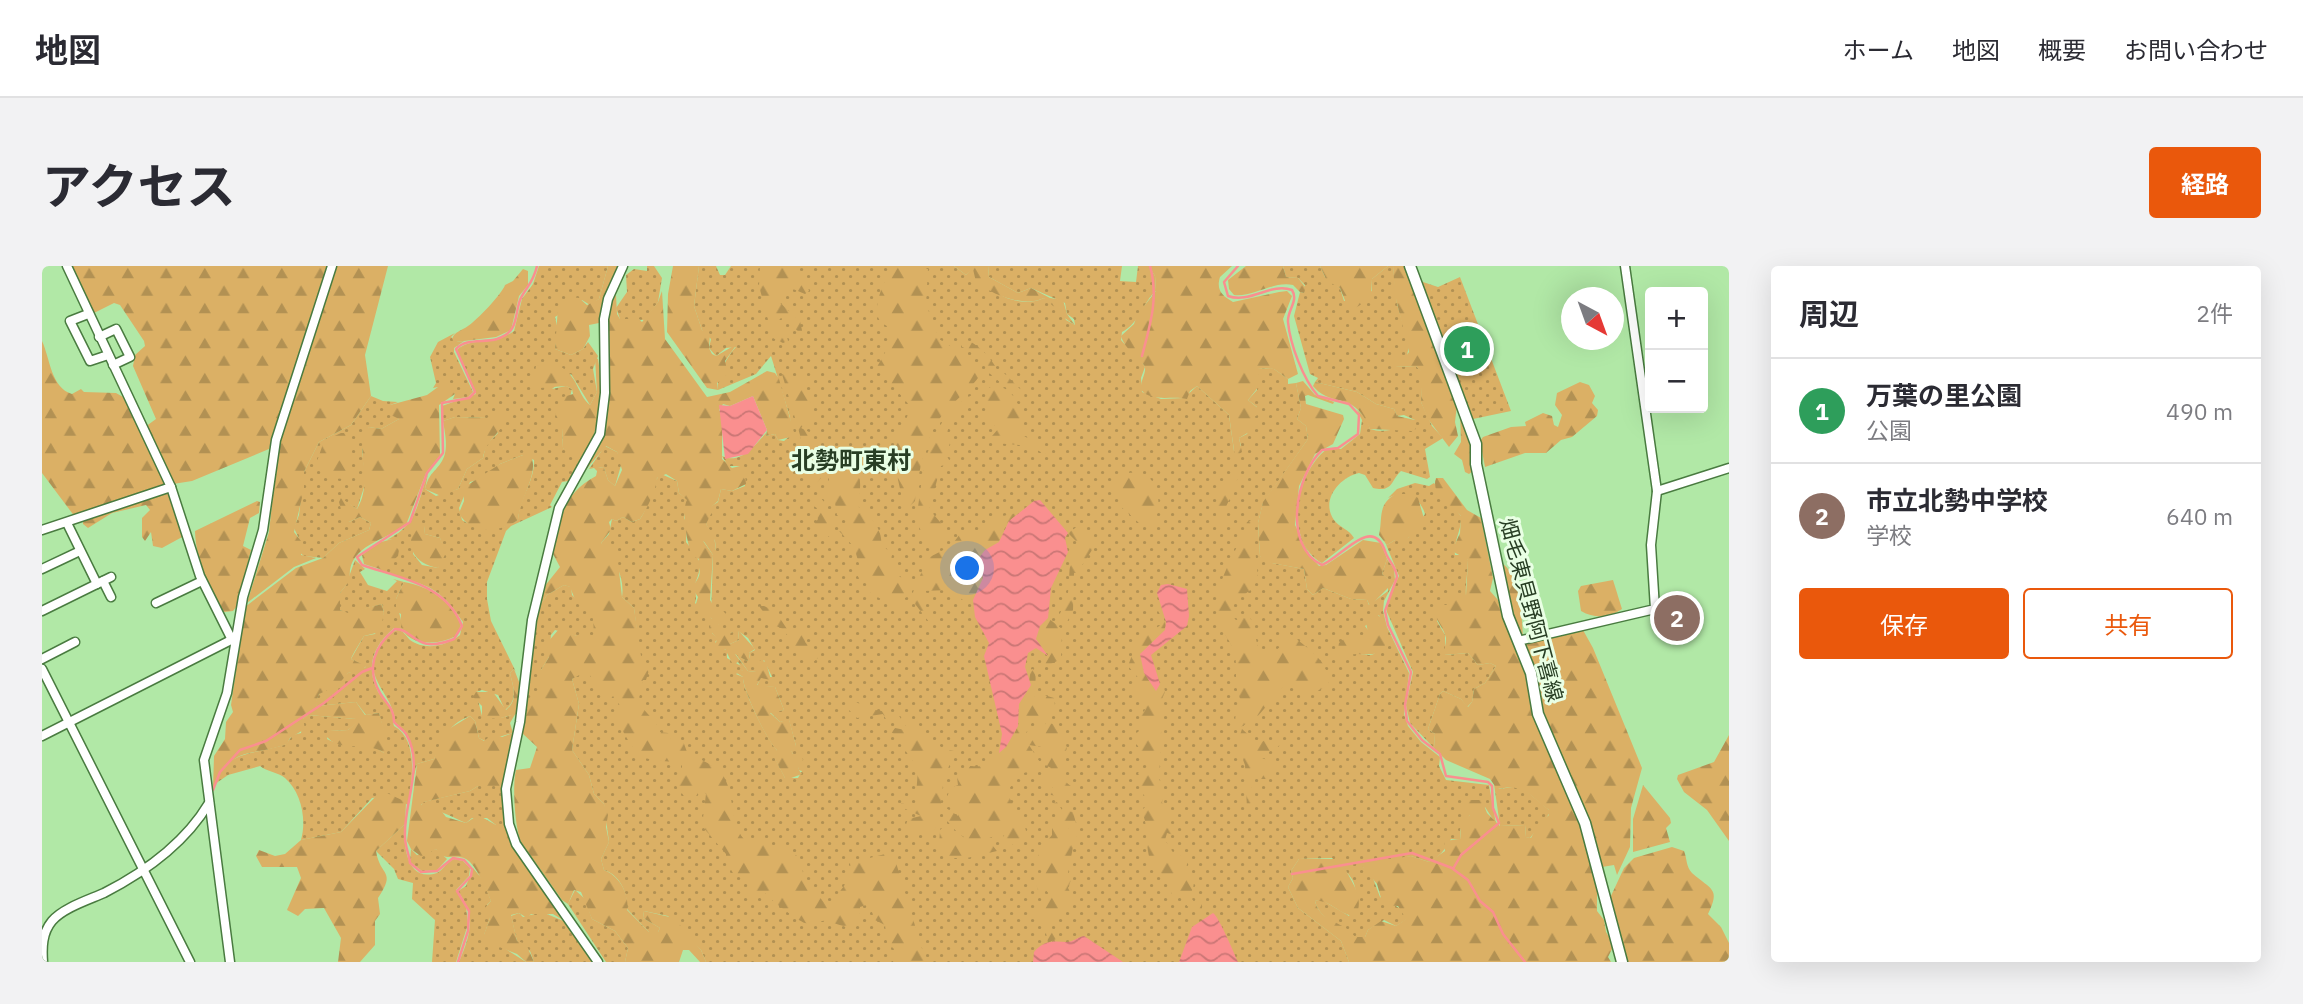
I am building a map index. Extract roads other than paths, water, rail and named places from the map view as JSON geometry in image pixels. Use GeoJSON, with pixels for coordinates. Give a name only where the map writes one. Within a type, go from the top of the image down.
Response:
{"type":"FeatureCollection","features":[{"type":"Feature","properties":{"kind":"main road","name":"畑毛東貝野阿下喜線"},"geometry":{"type":"LineString","coordinates":[[1410,266],[1476,444],[1476,464],[1500,582],[1531,673],[1538,714],[1585,823],[1622,962]]}},
{"type":"Feature","properties":{"kind":"street"},"geometry":{"type":"LineString","coordinates":[[67,266],[171,487],[202,581],[234,639]]}},
{"type":"Feature","properties":{"kind":"street"},"geometry":{"type":"LineString","coordinates":[[230,962],[214,817],[209,803],[204,760],[227,693],[243,597],[263,530],[276,440],[332,266]]}},
{"type":"Feature","properties":{"kind":"street"},"geometry":{"type":"LineString","coordinates":[[598,962],[516,844],[509,824],[506,789],[520,722],[532,620],[559,508],[600,434],[605,393],[604,319],[608,299],[623,266]]}},
{"type":"Feature","properties":{"kind":"street"},"geometry":{"type":"LineString","coordinates":[[1518,641],[1655,608],[1651,545],[1657,491],[1626,266]]}},
{"type":"Feature","properties":{"kind":"street"},"geometry":{"type":"LineString","coordinates":[[88,314],[70,321],[78,338],[90,361],[108,355]]}},
{"type":"Feature","properties":{"kind":"street"},"geometry":{"type":"LineString","coordinates":[[99,337],[116,329],[130,357],[113,365]]}},
{"type":"Feature","properties":{"kind":"street"},"geometry":{"type":"LineString","coordinates":[[1657,491],[1729,468]]}},
{"type":"Feature","properties":{"kind":"street"},"geometry":{"type":"LineString","coordinates":[[42,530],[171,487]]}},
{"type":"Feature","properties":{"kind":"street"},"geometry":{"type":"LineString","coordinates":[[67,523],[80,551],[104,581],[111,597]]}},
{"type":"Feature","properties":{"kind":"street"},"geometry":{"type":"LineString","coordinates":[[42,569],[80,551]]}},
{"type":"Feature","properties":{"kind":"street"},"geometry":{"type":"LineString","coordinates":[[42,611],[104,581]]}},
{"type":"Feature","properties":{"kind":"street"},"geometry":{"type":"LineString","coordinates":[[156,603],[202,581]]}},
{"type":"Feature","properties":{"kind":"street"},"geometry":{"type":"LineString","coordinates":[[42,736],[234,639]]}},
{"type":"Feature","properties":{"kind":"street"},"geometry":{"type":"LineString","coordinates":[[42,659],[75,642]]}},
{"type":"Feature","properties":{"kind":"street"},"geometry":{"type":"LineString","coordinates":[[42,669],[190,962]]}},
{"type":"Feature","properties":{"kind":"street"},"geometry":{"type":"LineString","coordinates":[[43,962],[43,931],[55,918],[145,870],[177,842],[209,803]]}},
{"type":"Feature","properties":{"kind":"water"},"geometry":{"type":"Polygon","coordinates":[[[753,396],[767,430],[748,454],[725,459],[719,405],[730,406],[753,396]]]}},
{"type":"Feature","properties":{"kind":"water"},"geometry":{"type":"Polygon","coordinates":[[[1040,500],[1068,533],[1065,538],[1068,552],[1051,588],[1048,618],[1040,626],[1036,639],[1048,656],[1036,648],[1028,653],[1025,667],[1031,685],[1019,704],[1018,726],[1006,747],[999,753],[1002,734],[984,656],[989,643],[975,617],[973,600],[983,578],[978,559],[985,550],[999,542],[1009,521],[1034,501],[1040,500]]]}},
{"type":"Feature","properties":{"kind":"water"},"geometry":{"type":"Polygon","coordinates":[[[1161,585],[1187,589],[1189,616],[1187,626],[1151,655],[1160,684],[1156,691],[1144,673],[1140,654],[1165,630],[1166,622],[1157,593],[1161,585]]]}},
{"type":"Feature","properties":{"kind":"water"},"geometry":{"type":"Polygon","coordinates":[[[1213,913],[1238,962],[1179,962],[1192,927],[1213,913]]]}},
{"type":"Feature","properties":{"kind":"water"},"geometry":{"type":"Polygon","coordinates":[[[1084,936],[1123,962],[1033,962],[1034,952],[1045,943],[1069,942],[1084,936]]]}},
{"type":"Feature","properties":{"kind":"waterway"},"geometry":{"type":"LineString","coordinates":[[458,962],[468,931],[469,911],[457,891],[471,876],[472,869],[464,860],[453,858],[437,871],[421,872],[410,863],[405,824],[414,759],[405,732],[394,722],[391,710],[380,693],[373,667],[377,650],[395,629],[402,630],[423,643],[431,644],[454,639],[462,626],[455,612],[433,592],[406,579],[362,565],[357,557],[410,522],[427,473],[443,453],[442,403],[469,398],[475,392],[456,349],[465,343],[497,339],[509,332],[520,300],[537,266]]}},
{"type":"Feature","properties":{"kind":"waterway"},"geometry":{"type":"LineString","coordinates":[[1142,356],[1154,300],[1150,266]]}},
{"type":"Feature","properties":{"kind":"waterway"},"geometry":{"type":"LineString","coordinates":[[1238,266],[1224,282],[1228,296],[1236,298],[1276,289],[1292,290],[1294,298],[1288,318],[1289,331],[1294,351],[1307,380],[1318,396],[1349,404],[1359,415],[1358,434],[1338,448],[1322,450],[1305,475],[1297,509],[1301,542],[1309,556],[1322,565],[1364,537],[1372,537],[1379,541],[1394,567],[1397,577],[1385,611],[1388,625],[1411,672],[1405,705],[1407,721],[1422,740],[1440,754],[1446,776],[1488,782],[1492,786],[1493,808],[1499,823],[1461,855],[1453,869],[1468,880],[1480,901],[1493,912],[1503,934],[1525,962]]}},
{"type":"Feature","properties":{"kind":"waterway"},"geometry":{"type":"LineString","coordinates":[[213,790],[220,772],[240,750],[266,741],[324,703],[362,672],[372,668]]}},
{"type":"Feature","properties":{"kind":"waterway"},"geometry":{"type":"LineString","coordinates":[[1292,874],[1412,853],[1452,868]]}},
{"type":"Feature","properties":{"kind":"place","name":"万葉の里公園"},"geometry":{"type":"Point","coordinates":[1467,349]}},
{"type":"Feature","properties":{"kind":"place","name":"市立北勢中学校"},"geometry":{"type":"Point","coordinates":[1677,618]}},
{"type":"Feature","properties":{"kind":"district","name":"北勢町東村"},"geometry":{"type":"Point","coordinates":[851,461]}}]}
